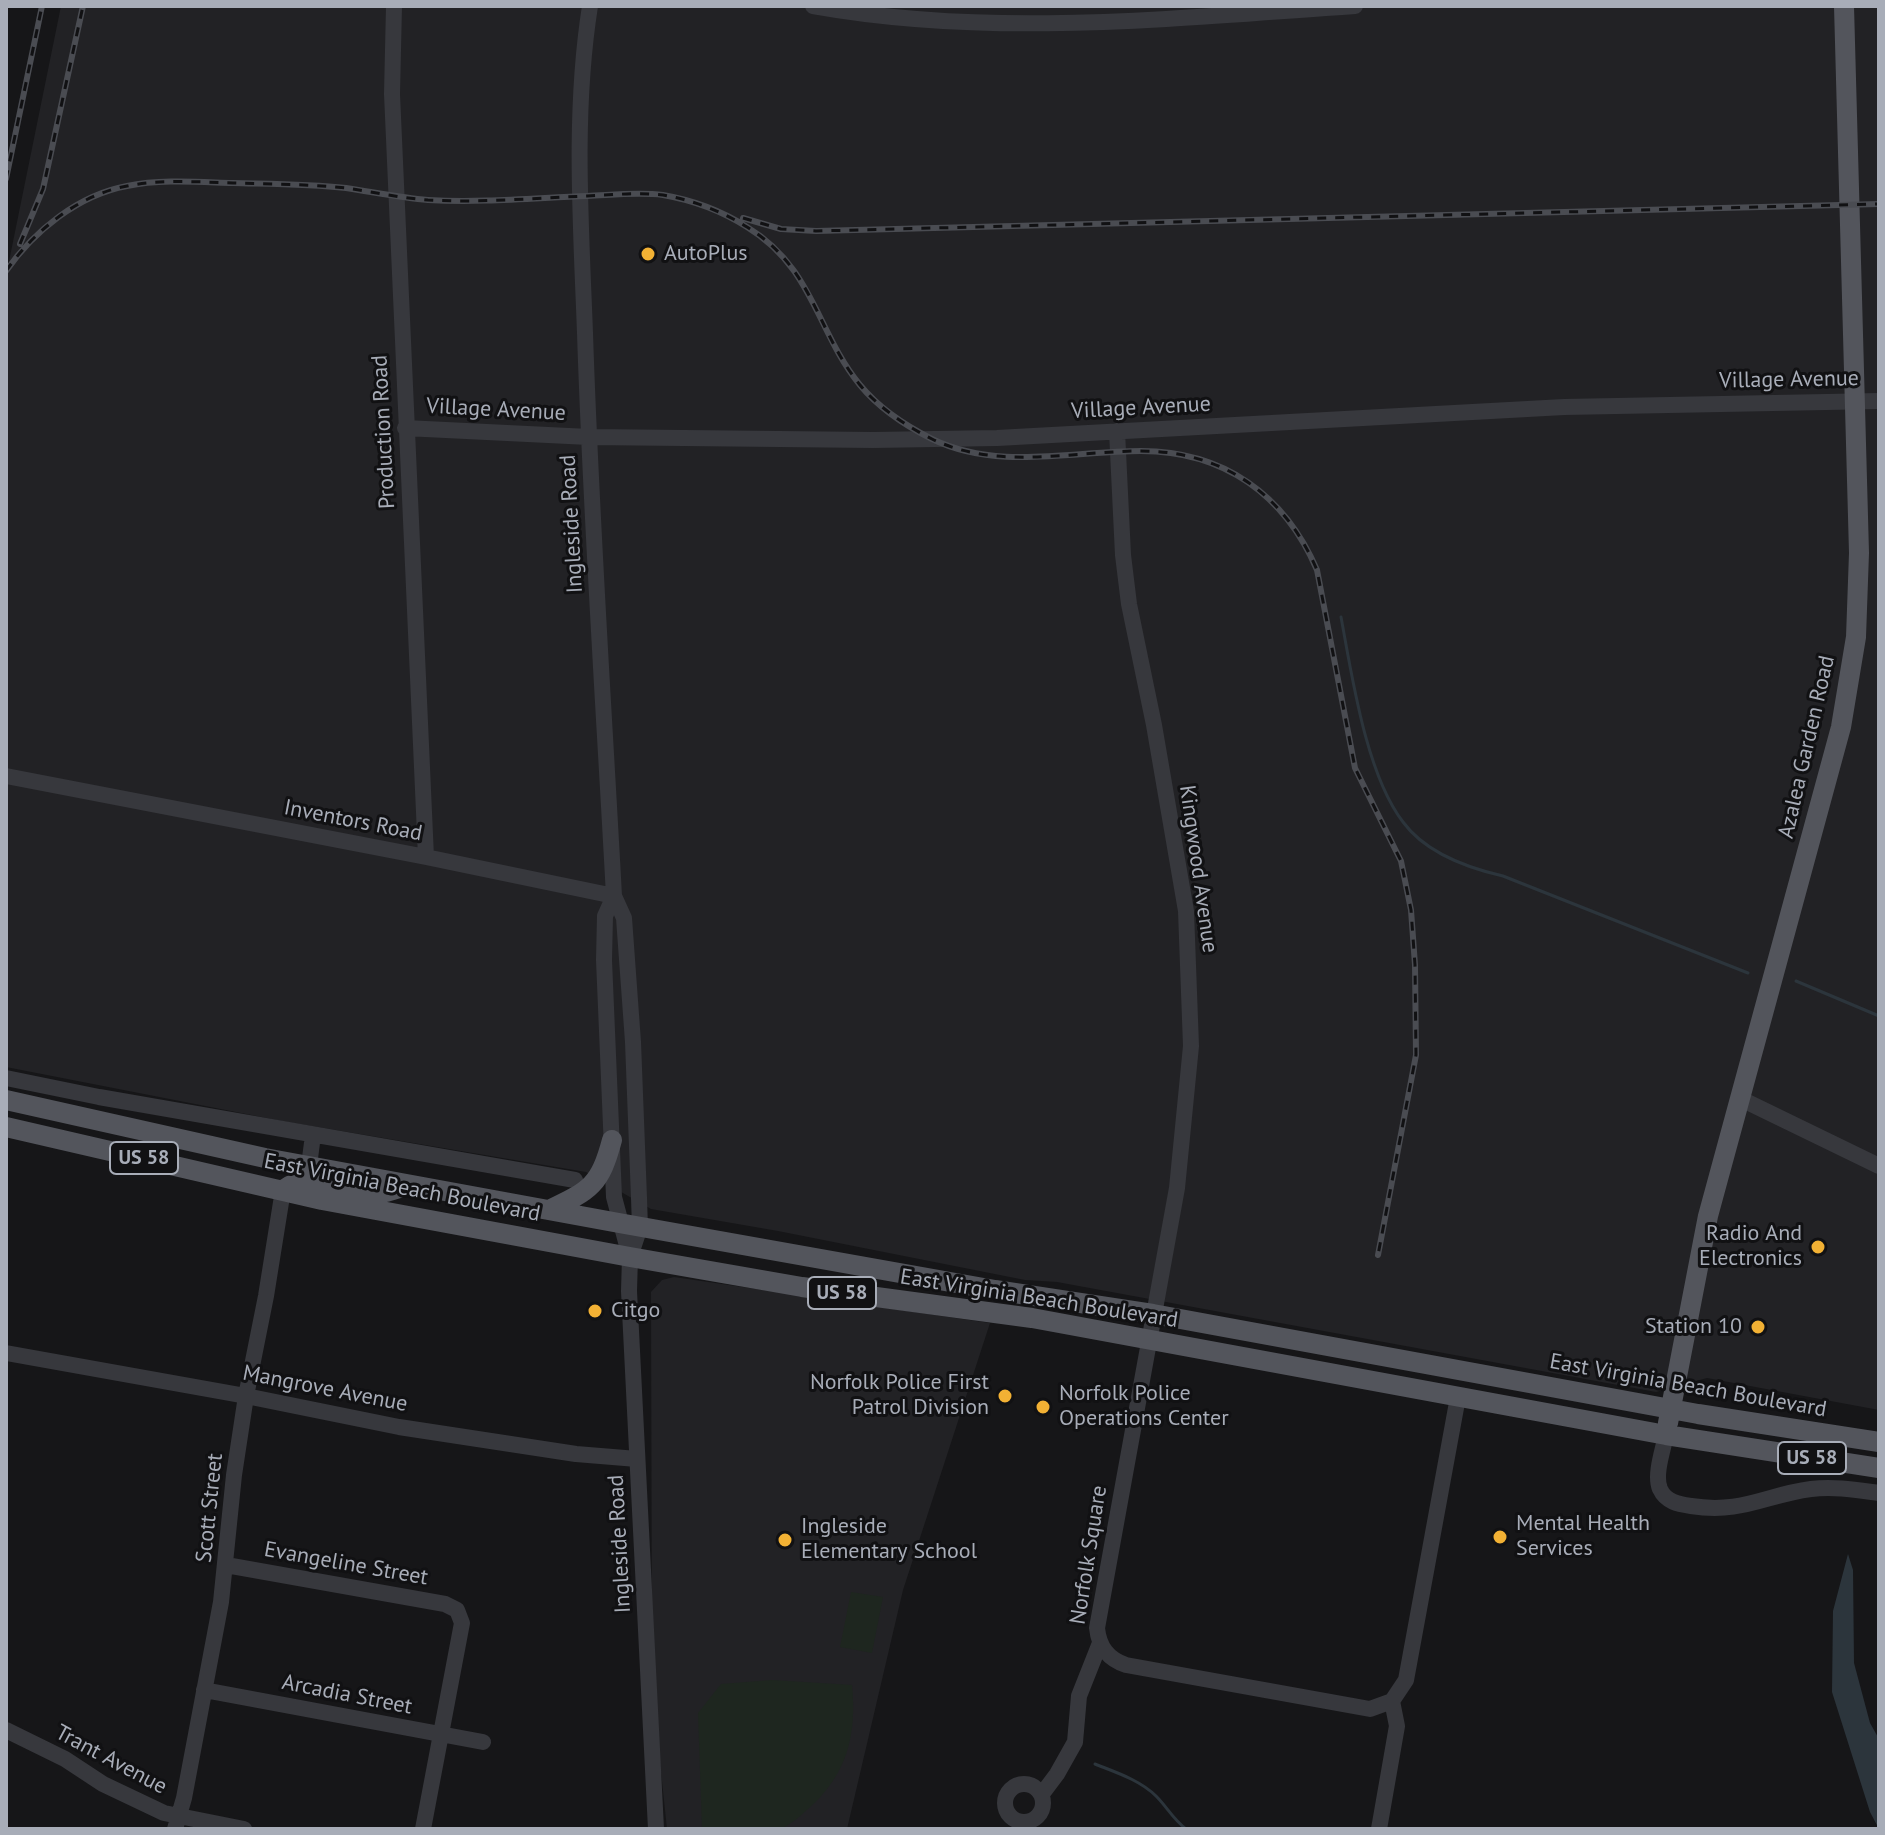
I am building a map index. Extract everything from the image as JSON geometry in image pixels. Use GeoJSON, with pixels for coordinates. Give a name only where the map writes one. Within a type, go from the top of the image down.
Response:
{"type":"FeatureCollection","features":[{"type":"Feature","properties":{"kind":"main road","name":"Azalea Garden Road"},"geometry":{"type":"LineString","coordinates":[[1666,1435],[1708,1216],[1841,727],[1850,682],[1859,595],[1844,6]]}},
{"type":"Feature","properties":{"kind":"main road","name":"East Virginia Beach Boulevard"},"geometry":{"type":"LineString","coordinates":[[6,1100],[259,1156],[640,1227],[995,1290],[1153,1314],[1671,1409],[1879,1442]]}},
{"type":"Feature","properties":{"kind":"main road","name":"East Virginia Beach Boulevard"},"geometry":{"type":"LineString","coordinates":[[6,1127],[283,1190],[630,1257],[802,1287],[1032,1318],[1666,1435],[1879,1468]]}},
{"type":"Feature","properties":{"kind":"main road"},"geometry":{"type":"LineString","coordinates":[[549,1210],[579,1196],[597,1179],[605,1166],[612,1140]]}},
{"type":"Feature","properties":{"kind":"main road"},"geometry":{"type":"LineString","coordinates":[[259,1156],[277,1177],[283,1190],[290,1184],[307,1180],[370,1194],[412,1185]]}},
{"type":"Feature","properties":{"kind":"main road"},"geometry":{"type":"LineString","coordinates":[[1746,1448],[1749,1422]]}},
{"type":"Feature","properties":{"kind":"street","name":"Production Road"},"geometry":{"type":"LineString","coordinates":[[394,6],[392,94],[426,857]]}},
{"type":"Feature","properties":{"kind":"street","name":"Ingleside Road"},"geometry":{"type":"LineString","coordinates":[[590,6],[581,78],[580,158],[589,437],[614,896],[624,918],[633,1042],[640,1227],[630,1257],[629,1291],[656,1829]]}},
{"type":"Feature","properties":{"kind":"street"},"geometry":{"type":"LineString","coordinates":[[813,6],[892,17],[1014,24],[1122,21],[1355,6]]}},
{"type":"Feature","properties":{"kind":"street","name":"Village Avenue"},"geometry":{"type":"LineString","coordinates":[[405,428],[589,437],[997,438],[1564,407],[1879,401]]}},
{"type":"Feature","properties":{"kind":"street","name":"Kingwood Avenue"},"geometry":{"type":"LineString","coordinates":[[1117,431],[1123,555],[1129,604],[1186,911],[1189,975],[1191,1046],[1184,1130],[1177,1188],[1153,1314]]}},
{"type":"Feature","properties":{"kind":"street","name":"Inventors Road"},"geometry":{"type":"LineString","coordinates":[[6,776],[614,896]]}},
{"type":"Feature","properties":{"kind":"street","name":"Ingleside Road"},"geometry":{"type":"LineString","coordinates":[[614,896],[605,916],[604,960],[614,1197],[630,1257]]}},
{"type":"Feature","properties":{"kind":"street","name":"East Virginia Beach Boulevard"},"geometry":{"type":"LineString","coordinates":[[6,1078],[575,1180]]}},
{"type":"Feature","properties":{"kind":"street"},"geometry":{"type":"LineString","coordinates":[[1739,1098],[1879,1166]]}},
{"type":"Feature","properties":{"kind":"street","name":"East Virginia Beach Boulevard"},"geometry":{"type":"LineString","coordinates":[[309,1166],[313,1135]]}},
{"type":"Feature","properties":{"kind":"street","name":"Scott Street"},"geometry":{"type":"LineString","coordinates":[[177,1824],[226,1565],[234,1475],[246,1396],[283,1190]]}},
{"type":"Feature","properties":{"kind":"street","name":"Norfolk Square"},"geometry":{"type":"LineString","coordinates":[[1153,1314],[1099,1613],[1097,1628],[1100,1643],[1111,1658],[1126,1665],[1370,1709],[1392,1701]]}},
{"type":"Feature","properties":{"kind":"street","name":"Mangrove Avenue"},"geometry":{"type":"LineString","coordinates":[[6,1353],[399,1427],[576,1454],[637,1459]]}},
{"type":"Feature","properties":{"kind":"street"},"geometry":{"type":"LineString","coordinates":[[1379,1829],[1397,1726],[1392,1701],[1406,1680],[1458,1397]]}},
{"type":"Feature","properties":{"kind":"street"},"geometry":{"type":"LineString","coordinates":[[1666,1435],[1658,1483],[1666,1498],[1680,1505],[1725,1509],[1815,1488],[1879,1493]]}},
{"type":"Feature","properties":{"kind":"street","name":"Evangeline Street"},"geometry":{"type":"LineString","coordinates":[[226,1565],[445,1604],[457,1610],[462,1623],[441,1735]]}},
{"type":"Feature","properties":{"kind":"street"},"geometry":{"type":"LineString","coordinates":[[1042,1794],[1075,1742],[1079,1696],[1100,1643]]}},
{"type":"Feature","properties":{"kind":"street","name":"Arcadia Street"},"geometry":{"type":"LineString","coordinates":[[204,1690],[483,1742]]}},
{"type":"Feature","properties":{"kind":"street","name":"Trant Avenue"},"geometry":{"type":"LineString","coordinates":[[6,1730],[55,1754],[177,1824],[244,1829]]}},
{"type":"Feature","properties":{"kind":"street"},"geometry":{"type":"LineString","coordinates":[[423,1829],[441,1735]]}},
{"type":"Feature","properties":{"kind":"shaded area"},"geometry":{"type":"Polygon","coordinates":[[[61,6],[1879,6],[1879,1410],[1707,1378],[1656,1392],[1057,1282],[1025,1280],[651,1209],[586,1172],[282,1121],[6,1067],[6,276],[61,6]]]}},
{"type":"Feature","properties":{"kind":"shaded area","name":"Ingleside Elementary School"},"geometry":{"type":"Polygon","coordinates":[[[674,1277],[990,1323],[903,1590],[847,1829],[667,1829],[652,1686],[651,1292],[662,1280],[674,1277]]]}},
{"type":"Feature","properties":{"kind":"shaded area"},"geometry":{"type":"Polygon","coordinates":[[[1848,1554],[1853,1570],[1854,1663],[1870,1723],[1879,1739],[1879,1829],[1870,1812],[1832,1692],[1833,1611],[1848,1554]]]}},
{"type":"Feature","properties":{"kind":"shaded area"},"geometry":{"type":"Polygon","coordinates":[[[851,1592],[883,1597],[872,1653],[840,1647],[851,1592]]]}},
{"type":"Feature","properties":{"kind":"shaded area"},"geometry":{"type":"Polygon","coordinates":[[[772,1680],[852,1685],[851,1737],[840,1768],[821,1796],[785,1826],[759,1830],[702,1829],[698,1713],[721,1684],[772,1680]]]}},
{"type":"Feature","properties":{"kind":"waterway"},"geometry":{"type":"LineString","coordinates":[[1341,617],[1370,752],[1390,802],[1412,833],[1435,850],[1462,863],[1503,876],[1748,973]]}},
{"type":"Feature","properties":{"kind":"waterway"},"geometry":{"type":"LineString","coordinates":[[1796,981],[1879,1016]]}},
{"type":"Feature","properties":{"kind":"waterway"},"geometry":{"type":"LineString","coordinates":[[1095,1764],[1143,1785],[1186,1829]]}},
{"type":"Feature","properties":{"kind":"railway"},"geometry":{"type":"LineString","coordinates":[[6,179],[42,6]]}},
{"type":"Feature","properties":{"kind":"railway"},"geometry":{"type":"LineString","coordinates":[[20,244],[43,189],[83,6]]}},
{"type":"Feature","properties":{"kind":"railway"},"geometry":{"type":"LineString","coordinates":[[6,271],[30,242],[75,206],[109,191],[153,182],[318,186],[448,201],[663,195],[717,211],[769,243],[801,281],[833,343],[860,385],[893,415],[932,439],[957,449],[1009,457],[1141,451],[1171,453],[1199,459],[1248,482],[1288,520],[1317,570],[1355,768],[1401,861],[1411,910],[1416,1055],[1378,1255]]}},
{"type":"Feature","properties":{"kind":"railway"},"geometry":{"type":"LineString","coordinates":[[743,218],[781,229],[816,231],[1879,204]]}},
{"type":"Feature","properties":{"kind":"place","name":"AutoPlus"},"geometry":{"type":"Point","coordinates":[648,254]}},
{"type":"Feature","properties":{"kind":"place","name":"Radio And Electronics"},"geometry":{"type":"Point","coordinates":[1818,1247]}},
{"type":"Feature","properties":{"kind":"place","name":"Citgo"},"geometry":{"type":"Point","coordinates":[595,1311]}},
{"type":"Feature","properties":{"kind":"place","name":"Station 10"},"geometry":{"type":"Point","coordinates":[1758,1327]}},
{"type":"Feature","properties":{"kind":"place","name":"Norfolk Police First Patrol Division"},"geometry":{"type":"Point","coordinates":[1005,1396]}},
{"type":"Feature","properties":{"kind":"place","name":"Norfolk Police Operations Center"},"geometry":{"type":"Point","coordinates":[1043,1407]}},
{"type":"Feature","properties":{"kind":"place","name":"Mental Health Services"},"geometry":{"type":"Point","coordinates":[1500,1537]}},
{"type":"Feature","properties":{"kind":"place","name":"Ingleside Elementary School"},"geometry":{"type":"Point","coordinates":[785,1540]}}]}
